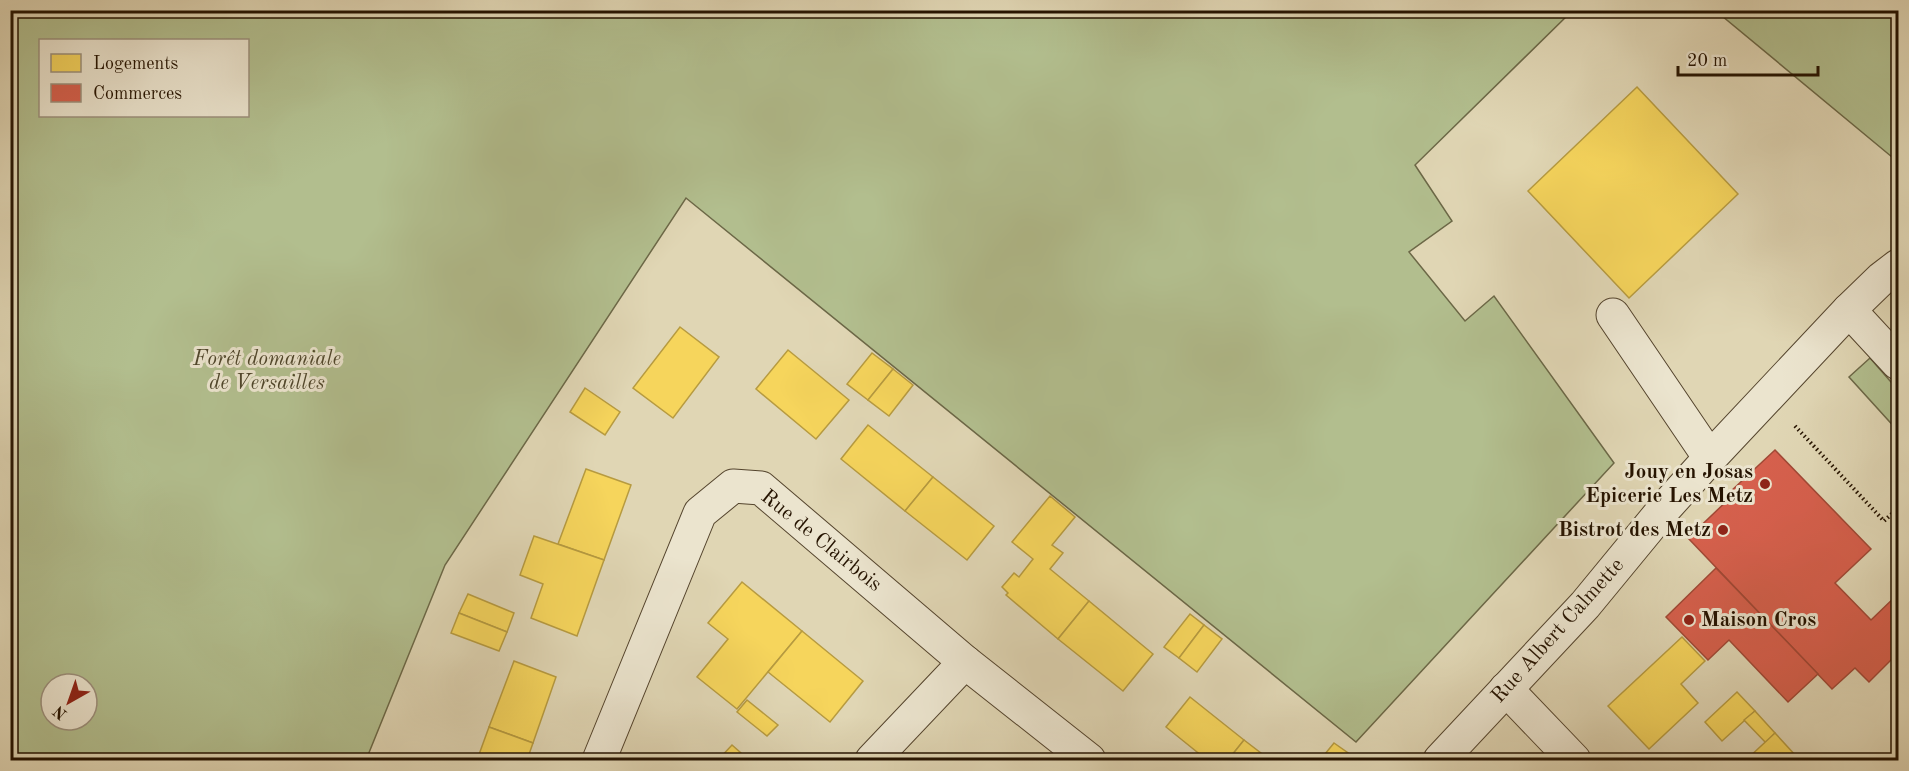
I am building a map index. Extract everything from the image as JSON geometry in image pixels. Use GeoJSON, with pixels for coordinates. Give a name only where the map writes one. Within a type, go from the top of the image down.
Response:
{"type":"FeatureCollection","features":[{"type":"Feature","properties":{"kind":"street","name":"Rue Albert Calmette"},"geometry":{"type":"LineString","coordinates":[[1440,760],[1585,605],[1664,509],[1710,458],[1849,310],[1881,279],[1899,266]]}},
{"type":"Feature","properties":{"kind":"street"},"geometry":{"type":"LineString","coordinates":[[1849,310],[1899,363]]}},
{"type":"Feature","properties":{"kind":"street"},"geometry":{"type":"LineString","coordinates":[[1613,315],[1710,458]]}},
{"type":"Feature","properties":{"kind":"street","name":"Rue de Clairbois"},"geometry":{"type":"LineString","coordinates":[[598,760],[700,513],[733,486],[761,489],[965,662],[1089,760]]}},
{"type":"Feature","properties":{"kind":"street"},"geometry":{"type":"LineString","coordinates":[[872,760],[965,662]]}},
{"type":"Feature","properties":{"kind":"street"},"geometry":{"type":"LineString","coordinates":[[1506,689],[1574,760]]}},
{"type":"Feature","properties":{"kind":"path"},"geometry":{"type":"LineString","coordinates":[[1768,397],[1884,521],[1899,508]]}},
{"type":"Feature","properties":{"kind":"green space","name":"Forêt domaniale de Versailles"},"geometry":{"type":"Polygon","coordinates":[[[10,11],[1572,11],[1415,165],[1452,221],[1409,252],[1465,321],[1494,296],[1614,463],[1356,742],[686,198],[445,565],[366,760],[11,760],[10,11]]]}},
{"type":"Feature","properties":{"kind":"green space"},"geometry":{"type":"Polygon","coordinates":[[[1716,11],[1898,11],[1898,162],[1716,11]]]}},
{"type":"Feature","properties":{"kind":"green space"},"geometry":{"type":"Polygon","coordinates":[[[1870,358],[1898,390],[1898,431],[1849,377],[1870,358]]]}},
{"type":"Feature","properties":{"kind":"building: Logements"},"geometry":{"type":"Polygon","coordinates":[[[1637,87],[1738,194],[1629,298],[1528,191],[1637,87]]]}},
{"type":"Feature","properties":{"kind":"building: Logements"},"geometry":{"type":"Polygon","coordinates":[[[680,327],[719,357],[673,418],[633,388],[680,327]]]}},
{"type":"Feature","properties":{"kind":"building: Logements"},"geometry":{"type":"Polygon","coordinates":[[[788,350],[849,400],[816,439],[756,389],[788,350]]]}},
{"type":"Feature","properties":{"kind":"building: Logements"},"geometry":{"type":"Polygon","coordinates":[[[872,353],[893,369],[868,400],[847,384],[872,353]]]}},
{"type":"Feature","properties":{"kind":"building: Logements"},"geometry":{"type":"Polygon","coordinates":[[[893,369],[913,385],[889,416],[868,400],[893,369]]]}},
{"type":"Feature","properties":{"kind":"building: Logements"},"geometry":{"type":"Polygon","coordinates":[[[585,388],[620,412],[605,435],[570,412],[585,388]]]}},
{"type":"Feature","properties":{"kind":"building: Logements"},"geometry":{"type":"Polygon","coordinates":[[[868,425],[933,477],[905,511],[841,459],[868,425]]]}},
{"type":"Feature","properties":{"kind":"building: Logements"},"geometry":{"type":"Polygon","coordinates":[[[586,469],[631,485],[604,560],[558,544],[586,469]]]}},
{"type":"Feature","properties":{"kind":"building: Logements"},"geometry":{"type":"Polygon","coordinates":[[[933,477],[994,526],[967,560],[905,511],[933,477]]]}},
{"type":"Feature","properties":{"kind":"building: Logements"},"geometry":{"type":"Polygon","coordinates":[[[1050,496],[1075,517],[1052,545],[1063,553],[1050,569],[1089,601],[1058,639],[1006,595],[1008,593],[1002,587],[1014,573],[1019,577],[1033,559],[1012,542],[1050,496]]]}},
{"type":"Feature","properties":{"kind":"building: Logements"},"geometry":{"type":"Polygon","coordinates":[[[534,536],[604,560],[577,636],[531,618],[543,584],[520,575],[534,536]]]}},
{"type":"Feature","properties":{"kind":"building: Logements"},"geometry":{"type":"Polygon","coordinates":[[[742,582],[802,631],[737,709],[697,677],[728,639],[708,623],[742,582]]]}},
{"type":"Feature","properties":{"kind":"building: Logements"},"geometry":{"type":"Polygon","coordinates":[[[468,594],[514,613],[507,632],[459,613],[468,594]]]}},
{"type":"Feature","properties":{"kind":"building: Logements"},"geometry":{"type":"Polygon","coordinates":[[[1089,601],[1153,654],[1123,691],[1058,639],[1089,601]]]}},
{"type":"Feature","properties":{"kind":"building: Logements"},"geometry":{"type":"Polygon","coordinates":[[[459,613],[507,632],[499,651],[451,633],[459,613]]]}},
{"type":"Feature","properties":{"kind":"building: Logements"},"geometry":{"type":"Polygon","coordinates":[[[1190,614],[1204,625],[1179,658],[1164,647],[1190,614]]]}},
{"type":"Feature","properties":{"kind":"building: Logements"},"geometry":{"type":"Polygon","coordinates":[[[1204,625],[1222,639],[1197,672],[1179,658],[1204,625]]]}},
{"type":"Feature","properties":{"kind":"building: Logements"},"geometry":{"type":"Polygon","coordinates":[[[802,631],[863,681],[830,722],[768,672],[802,631]]]}},
{"type":"Feature","properties":{"kind":"building: Logements"},"geometry":{"type":"Polygon","coordinates":[[[1682,637],[1705,661],[1681,684],[1698,703],[1649,749],[1608,706],[1682,637]]]}},
{"type":"Feature","properties":{"kind":"building: Logements"},"geometry":{"type":"Polygon","coordinates":[[[514,661],[556,677],[533,743],[489,727],[514,661]]]}},
{"type":"Feature","properties":{"kind":"building: Logements"},"geometry":{"type":"Polygon","coordinates":[[[1737,692],[1755,711],[1722,741],[1705,722],[1737,692]]]}},
{"type":"Feature","properties":{"kind":"building: Logements"},"geometry":{"type":"Polygon","coordinates":[[[1190,697],[1244,740],[1228,760],[1207,760],[1166,727],[1190,697]]]}},
{"type":"Feature","properties":{"kind":"building: Logements"},"geometry":{"type":"Polygon","coordinates":[[[747,700],[778,725],[767,736],[737,712],[747,700]]]}},
{"type":"Feature","properties":{"kind":"building: Logements"},"geometry":{"type":"Polygon","coordinates":[[[1755,711],[1775,733],[1766,743],[1744,720],[1755,711]]]}},
{"type":"Feature","properties":{"kind":"building: Logements"},"geometry":{"type":"Polygon","coordinates":[[[489,727],[533,743],[527,760],[477,760],[489,727]]]}},
{"type":"Feature","properties":{"kind":"building: Logements"},"geometry":{"type":"Polygon","coordinates":[[[1775,733],[1796,756],[1791,760],[1746,760],[1775,733]]]}},
{"type":"Feature","properties":{"kind":"building: Logements"},"geometry":{"type":"Polygon","coordinates":[[[1244,740],[1270,760],[1228,760],[1244,740]]]}},
{"type":"Feature","properties":{"kind":"building: Logements"},"geometry":{"type":"Polygon","coordinates":[[[1334,743],[1351,755],[1347,760],[1320,760],[1334,743]]]}},
{"type":"Feature","properties":{"kind":"building: Logements"},"geometry":{"type":"Polygon","coordinates":[[[732,745],[749,760],[718,760],[732,745]]]}},
{"type":"Feature","properties":{"kind":"building: Commerces"},"geometry":{"type":"Polygon","coordinates":[[[1775,450],[1871,549],[1835,583],[1871,620],[1898,594],[1898,653],[1869,682],[1855,668],[1832,689],[1688,538],[1733,495],[1730,492],[1775,450]]]}},
{"type":"Feature","properties":{"kind":"building: Commerces"},"geometry":{"type":"Polygon","coordinates":[[[1716,568],[1818,674],[1788,702],[1729,640],[1708,660],[1666,617],[1716,568]]]}},
{"type":"Feature","properties":{"kind":"place","name":"Jouy en Josas Epicerie Les Metz"},"geometry":{"type":"Point","coordinates":[1765,484]}},
{"type":"Feature","properties":{"kind":"place","name":"Bistrot des Metz"},"geometry":{"type":"Point","coordinates":[1723,530]}},
{"type":"Feature","properties":{"kind":"place","name":"Maison Cros"},"geometry":{"type":"Point","coordinates":[1689,620]}}]}
